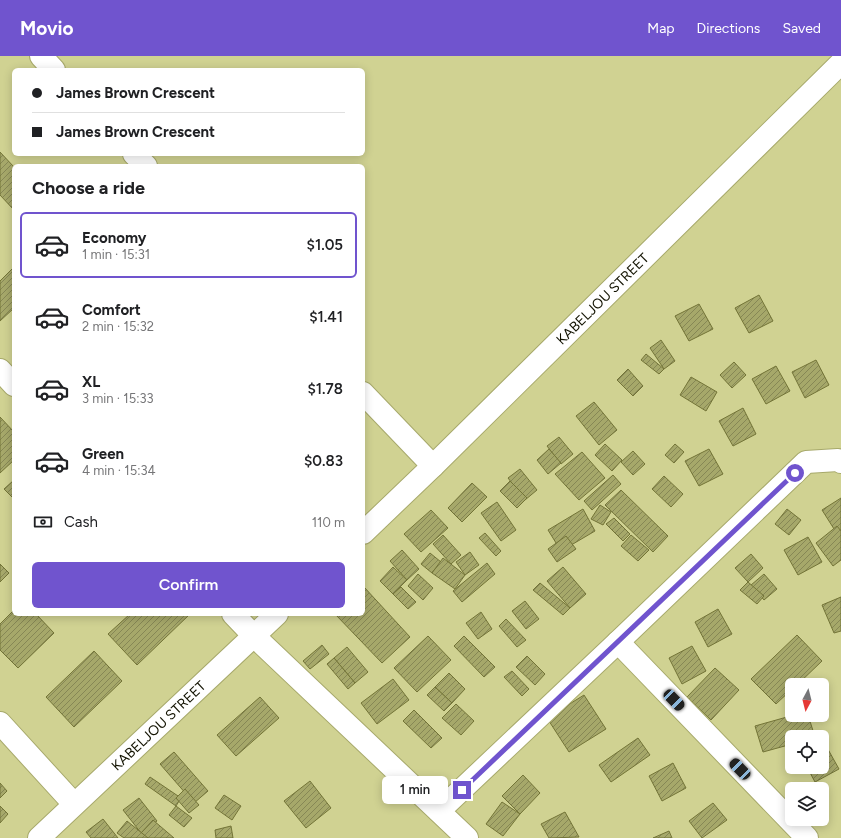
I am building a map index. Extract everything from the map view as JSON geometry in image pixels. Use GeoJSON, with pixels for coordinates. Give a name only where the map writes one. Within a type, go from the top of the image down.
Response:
{"type":"FeatureCollection","features":[{"type":"Feature","properties":{"kind":"street"},"geometry":{"type":"LineString","coordinates":[[41,56],[52,68]]}},
{"type":"Feature","properties":{"kind":"street","name":"KABELJOU STREET"},"geometry":{"type":"LineString","coordinates":[[365,531],[433,466],[841,63]]}},
{"type":"Feature","properties":{"kind":"street"},"geometry":{"type":"LineString","coordinates":[[136,156],[144,164]]}},
{"type":"Feature","properties":{"kind":"street"},"geometry":{"type":"LineString","coordinates":[[0,370],[12,383]]}},
{"type":"Feature","properties":{"kind":"street"},"geometry":{"type":"LineString","coordinates":[[365,395],[433,466]]}},
{"type":"Feature","properties":{"kind":"street"},"geometry":{"type":"LineString","coordinates":[[439,811],[806,462],[838,460],[841,462]]}},
{"type":"Feature","properties":{"kind":"street"},"geometry":{"type":"LineString","coordinates":[[235,616],[254,636],[467,838]]}},
{"type":"Feature","properties":{"kind":"street","name":"KABELJOU STREET"},"geometry":{"type":"LineString","coordinates":[[39,838],[275,616]]}},
{"type":"Feature","properties":{"kind":"street"},"geometry":{"type":"LineString","coordinates":[[618,642],[807,838]]}},
{"type":"Feature","properties":{"kind":"street"},"geometry":{"type":"LineString","coordinates":[[0,723],[74,804]]}},
{"type":"Feature","properties":{"kind":"building"},"geometry":{"type":"Polygon","coordinates":[[[0,152],[12,165],[12,208],[0,195],[0,152]]]}},
{"type":"Feature","properties":{"kind":"building"},"geometry":{"type":"Polygon","coordinates":[[[12,269],[12,310],[0,321],[0,281],[12,269]]]}},
{"type":"Feature","properties":{"kind":"building"},"geometry":{"type":"Polygon","coordinates":[[[759,295],[773,321],[749,333],[735,308],[759,295]]]}},
{"type":"Feature","properties":{"kind":"building"},"geometry":{"type":"Polygon","coordinates":[[[699,304],[713,329],[689,341],[675,316],[699,304]]]}},
{"type":"Feature","properties":{"kind":"building"},"geometry":{"type":"Polygon","coordinates":[[[661,340],[675,361],[664,369],[650,348],[661,340]]]}},
{"type":"Feature","properties":{"kind":"building"},"geometry":{"type":"Polygon","coordinates":[[[646,354],[664,369],[659,374],[641,360],[646,354]]]}},
{"type":"Feature","properties":{"kind":"building"},"geometry":{"type":"Polygon","coordinates":[[[816,360],[829,385],[805,398],[792,372],[816,360]]]}},
{"type":"Feature","properties":{"kind":"building"},"geometry":{"type":"Polygon","coordinates":[[[734,362],[746,375],[732,388],[720,375],[734,362]]]}},
{"type":"Feature","properties":{"kind":"building"},"geometry":{"type":"Polygon","coordinates":[[[776,366],[790,391],[766,404],[752,379],[776,366]]]}},
{"type":"Feature","properties":{"kind":"building"},"geometry":{"type":"Polygon","coordinates":[[[628,369],[643,386],[633,396],[617,380],[628,369]]]}},
{"type":"Feature","properties":{"kind":"building"},"geometry":{"type":"Polygon","coordinates":[[[691,377],[717,392],[706,411],[680,395],[691,377]]]}},
{"type":"Feature","properties":{"kind":"building"},"geometry":{"type":"Polygon","coordinates":[[[594,402],[617,430],[599,445],[576,416],[594,402]]]}},
{"type":"Feature","properties":{"kind":"building"},"geometry":{"type":"Polygon","coordinates":[[[743,408],[756,434],[733,446],[719,421],[743,408]]]}},
{"type":"Feature","properties":{"kind":"building"},"geometry":{"type":"Polygon","coordinates":[[[0,417],[12,430],[12,462],[0,473],[0,417]]]}},
{"type":"Feature","properties":{"kind":"building"},"geometry":{"type":"Polygon","coordinates":[[[559,437],[573,454],[561,464],[547,446],[559,437]]]}},
{"type":"Feature","properties":{"kind":"building"},"geometry":{"type":"Polygon","coordinates":[[[605,444],[622,460],[612,471],[595,455],[605,444]]]}},
{"type":"Feature","properties":{"kind":"building"},"geometry":{"type":"Polygon","coordinates":[[[675,444],[684,452],[674,463],[665,455],[675,444]]]}},
{"type":"Feature","properties":{"kind":"building"},"geometry":{"type":"Polygon","coordinates":[[[549,449],[561,463],[548,474],[537,460],[549,449]]]}},
{"type":"Feature","properties":{"kind":"building"},"geometry":{"type":"Polygon","coordinates":[[[709,449],[723,474],[699,486],[685,461],[709,449]]]}},
{"type":"Feature","properties":{"kind":"building"},"geometry":{"type":"Polygon","coordinates":[[[633,451],[645,464],[633,475],[621,462],[633,451]]]}},
{"type":"Feature","properties":{"kind":"building"},"geometry":{"type":"Polygon","coordinates":[[[582,452],[605,478],[579,500],[555,474],[582,452]]]}},
{"type":"Feature","properties":{"kind":"building"},"geometry":{"type":"Polygon","coordinates":[[[520,469],[537,490],[525,500],[508,478],[520,469]]]}},
{"type":"Feature","properties":{"kind":"building"},"geometry":{"type":"Polygon","coordinates":[[[613,475],[621,484],[592,510],[584,501],[613,475]]]}},
{"type":"Feature","properties":{"kind":"building"},"geometry":{"type":"Polygon","coordinates":[[[664,476],[683,494],[671,507],[652,489],[664,476]]]}},
{"type":"Feature","properties":{"kind":"building"},"geometry":{"type":"Polygon","coordinates":[[[510,481],[527,498],[517,508],[500,491],[510,481]]]}},
{"type":"Feature","properties":{"kind":"building"},"geometry":{"type":"Polygon","coordinates":[[[12,482],[12,497],[4,489],[12,482]]]}},
{"type":"Feature","properties":{"kind":"building"},"geometry":{"type":"Polygon","coordinates":[[[472,483],[487,497],[462,522],[448,508],[472,483]]]}},
{"type":"Feature","properties":{"kind":"building"},"geometry":{"type":"Polygon","coordinates":[[[621,490],[668,536],[653,552],[605,505],[621,490]]]}},
{"type":"Feature","properties":{"kind":"building"},"geometry":{"type":"Polygon","coordinates":[[[841,498],[841,540],[822,510],[841,498]]]}},
{"type":"Feature","properties":{"kind":"building"},"geometry":{"type":"Polygon","coordinates":[[[497,502],[516,530],[501,541],[481,513],[497,502]]]}},
{"type":"Feature","properties":{"kind":"building"},"geometry":{"type":"Polygon","coordinates":[[[600,505],[611,512],[603,525],[591,519],[600,505]]]}},
{"type":"Feature","properties":{"kind":"building"},"geometry":{"type":"Polygon","coordinates":[[[583,509],[595,531],[561,551],[548,530],[583,509]]]}},
{"type":"Feature","properties":{"kind":"building"},"geometry":{"type":"Polygon","coordinates":[[[787,509],[801,520],[789,535],[775,524],[787,509]]]}},
{"type":"Feature","properties":{"kind":"building"},"geometry":{"type":"Polygon","coordinates":[[[431,510],[448,528],[421,552],[404,534],[431,510]]]}},
{"type":"Feature","properties":{"kind":"building"},"geometry":{"type":"Polygon","coordinates":[[[614,518],[630,534],[623,541],[606,524],[614,518]]]}},
{"type":"Feature","properties":{"kind":"building"},"geometry":{"type":"Polygon","coordinates":[[[837,526],[841,531],[841,560],[833,566],[816,543],[837,526]]]}},
{"type":"Feature","properties":{"kind":"building"},"geometry":{"type":"Polygon","coordinates":[[[485,533],[501,551],[496,556],[479,538],[485,533]]]}},
{"type":"Feature","properties":{"kind":"building"},"geometry":{"type":"Polygon","coordinates":[[[443,535],[461,555],[451,564],[433,544],[443,535]]]}},
{"type":"Feature","properties":{"kind":"building"},"geometry":{"type":"Polygon","coordinates":[[[631,535],[649,550],[638,561],[621,546],[631,535]]]}},
{"type":"Feature","properties":{"kind":"building"},"geometry":{"type":"Polygon","coordinates":[[[566,536],[576,549],[557,562],[548,549],[566,536]]]}},
{"type":"Feature","properties":{"kind":"building"},"geometry":{"type":"Polygon","coordinates":[[[808,537],[822,562],[798,575],[784,550],[808,537]]]}},
{"type":"Feature","properties":{"kind":"building"},"geometry":{"type":"Polygon","coordinates":[[[402,550],[419,569],[407,580],[390,561],[402,550]]]}},
{"type":"Feature","properties":{"kind":"building"},"geometry":{"type":"Polygon","coordinates":[[[470,552],[479,565],[465,575],[456,562],[470,552]]]}},
{"type":"Feature","properties":{"kind":"building"},"geometry":{"type":"Polygon","coordinates":[[[430,553],[441,562],[432,573],[421,564],[430,553]]]}},
{"type":"Feature","properties":{"kind":"building"},"geometry":{"type":"Polygon","coordinates":[[[751,554],[763,568],[748,582],[735,568],[751,554]]]}},
{"type":"Feature","properties":{"kind":"building"},"geometry":{"type":"Polygon","coordinates":[[[443,558],[465,575],[455,589],[432,573],[443,558]]]}},
{"type":"Feature","properties":{"kind":"building"},"geometry":{"type":"Polygon","coordinates":[[[487,563],[495,574],[462,602],[453,591],[487,563]]]}},
{"type":"Feature","properties":{"kind":"building"},"geometry":{"type":"Polygon","coordinates":[[[0,564],[9,573],[0,582],[0,564]]]}},
{"type":"Feature","properties":{"kind":"building"},"geometry":{"type":"Polygon","coordinates":[[[393,567],[407,580],[393,594],[380,581],[393,567]]]}},
{"type":"Feature","properties":{"kind":"building"},"geometry":{"type":"Polygon","coordinates":[[[563,567],[586,594],[570,608],[547,581],[563,567]]]}},
{"type":"Feature","properties":{"kind":"building"},"geometry":{"type":"Polygon","coordinates":[[[418,574],[433,588],[423,600],[408,586],[418,574]]]}},
{"type":"Feature","properties":{"kind":"building"},"geometry":{"type":"Polygon","coordinates":[[[764,574],[777,589],[764,600],[751,585],[764,574]]]}},
{"type":"Feature","properties":{"kind":"building"},"geometry":{"type":"Polygon","coordinates":[[[748,582],[764,596],[757,604],[740,590],[748,582]]]}},
{"type":"Feature","properties":{"kind":"building"},"geometry":{"type":"Polygon","coordinates":[[[540,583],[570,608],[563,615],[533,590],[540,583]]]}},
{"type":"Feature","properties":{"kind":"building"},"geometry":{"type":"Polygon","coordinates":[[[401,587],[416,602],[408,609],[393,594],[401,587]]]}},
{"type":"Feature","properties":{"kind":"building"},"geometry":{"type":"Polygon","coordinates":[[[365,588],[410,637],[382,663],[337,616],[365,616],[365,588]]]}},
{"type":"Feature","properties":{"kind":"building"},"geometry":{"type":"Polygon","coordinates":[[[841,597],[841,631],[834,633],[822,605],[841,597]]]}},
{"type":"Feature","properties":{"kind":"building"},"geometry":{"type":"Polygon","coordinates":[[[525,601],[539,619],[526,629],[512,611],[525,601]]]}},
{"type":"Feature","properties":{"kind":"building"},"geometry":{"type":"Polygon","coordinates":[[[718,609],[732,634],[708,647],[695,622],[718,609]]]}},
{"type":"Feature","properties":{"kind":"building"},"geometry":{"type":"Polygon","coordinates":[[[12,612],[12,616],[38,616],[54,633],[18,668],[0,650],[0,624],[12,612]]]}},
{"type":"Feature","properties":{"kind":"building"},"geometry":{"type":"Polygon","coordinates":[[[481,612],[492,629],[478,639],[466,623],[481,612]]]}},
{"type":"Feature","properties":{"kind":"building"},"geometry":{"type":"Polygon","coordinates":[[[128,616],[188,616],[137,665],[108,634],[128,616]]]}},
{"type":"Feature","properties":{"kind":"building"},"geometry":{"type":"Polygon","coordinates":[[[506,619],[526,640],[517,647],[499,626],[506,619]]]}},
{"type":"Feature","properties":{"kind":"building"},"geometry":{"type":"Polygon","coordinates":[[[797,635],[822,661],[804,678],[785,678],[785,696],[776,704],[751,679],[797,635]]]}},
{"type":"Feature","properties":{"kind":"building"},"geometry":{"type":"Polygon","coordinates":[[[428,636],[451,660],[417,692],[394,668],[428,636]]]}},
{"type":"Feature","properties":{"kind":"building"},"geometry":{"type":"Polygon","coordinates":[[[464,636],[495,667],[484,677],[454,646],[464,636]]]}},
{"type":"Feature","properties":{"kind":"building"},"geometry":{"type":"Polygon","coordinates":[[[322,645],[329,654],[310,669],[303,661],[322,645]]]}},
{"type":"Feature","properties":{"kind":"building"},"geometry":{"type":"Polygon","coordinates":[[[692,646],[706,671],[682,684],[669,658],[692,646]]]}},
{"type":"Feature","properties":{"kind":"building"},"geometry":{"type":"Polygon","coordinates":[[[347,647],[368,672],[355,683],[334,658],[347,647]]]}},
{"type":"Feature","properties":{"kind":"building"},"geometry":{"type":"Polygon","coordinates":[[[94,651],[122,681],[74,727],[46,697],[94,651]]]}},
{"type":"Feature","properties":{"kind":"building"},"geometry":{"type":"Polygon","coordinates":[[[527,656],[545,674],[535,685],[516,667],[527,656]]]}},
{"type":"Feature","properties":{"kind":"building"},"geometry":{"type":"Polygon","coordinates":[[[334,658],[355,683],[348,689],[327,664],[334,658]]]}},
{"type":"Feature","properties":{"kind":"building"},"geometry":{"type":"Polygon","coordinates":[[[715,668],[739,690],[711,720],[687,697],[715,668]]]}},
{"type":"Feature","properties":{"kind":"building"},"geometry":{"type":"Polygon","coordinates":[[[512,671],[529,689],[522,696],[504,677],[512,671]]]}},
{"type":"Feature","properties":{"kind":"building"},"geometry":{"type":"Polygon","coordinates":[[[449,673],[465,689],[452,703],[435,687],[449,673]]]}},
{"type":"Feature","properties":{"kind":"building"},"geometry":{"type":"Polygon","coordinates":[[[393,679],[409,700],[377,724],[361,703],[393,679]]]}},
{"type":"Feature","properties":{"kind":"building"},"geometry":{"type":"Polygon","coordinates":[[[435,687],[452,703],[444,711],[427,695],[435,687]]]}},
{"type":"Feature","properties":{"kind":"building"},"geometry":{"type":"Polygon","coordinates":[[[584,695],[606,729],[569,752],[547,718],[584,695]]]}},
{"type":"Feature","properties":{"kind":"building"},"geometry":{"type":"Polygon","coordinates":[[[260,697],[279,718],[236,756],[217,735],[260,697]]]}},
{"type":"Feature","properties":{"kind":"building"},"geometry":{"type":"Polygon","coordinates":[[[456,704],[474,721],[461,735],[442,718],[456,704]]]}},
{"type":"Feature","properties":{"kind":"building"},"geometry":{"type":"Polygon","coordinates":[[[414,710],[442,738],[431,748],[403,721],[414,710]]]}},
{"type":"Feature","properties":{"kind":"building"},"geometry":{"type":"Polygon","coordinates":[[[785,718],[785,722],[810,722],[813,730],[785,730],[785,746],[763,752],[755,726],[785,718]]]}},
{"type":"Feature","properties":{"kind":"building"},"geometry":{"type":"Polygon","coordinates":[[[638,738],[650,755],[611,782],[599,765],[638,738]]]}},
{"type":"Feature","properties":{"kind":"building"},"geometry":{"type":"Polygon","coordinates":[[[829,751],[839,769],[815,782],[811,774],[829,774],[829,751]]]}},
{"type":"Feature","properties":{"kind":"building"},"geometry":{"type":"Polygon","coordinates":[[[174,752],[208,791],[194,803],[160,764],[174,752]]]}},
{"type":"Feature","properties":{"kind":"building"},"geometry":{"type":"Polygon","coordinates":[[[673,763],[686,788],[662,801],[649,776],[673,763]]]}},
{"type":"Feature","properties":{"kind":"building"},"geometry":{"type":"Polygon","coordinates":[[[523,775],[540,793],[520,814],[502,796],[523,775]]]}},
{"type":"Feature","properties":{"kind":"building"},"geometry":{"type":"Polygon","coordinates":[[[150,777],[181,798],[176,806],[145,784],[150,777]]]}},
{"type":"Feature","properties":{"kind":"building"},"geometry":{"type":"Polygon","coordinates":[[[310,781],[331,808],[306,828],[284,801],[310,781]]]}},
{"type":"Feature","properties":{"kind":"building"},"geometry":{"type":"Polygon","coordinates":[[[0,783],[7,791],[0,798],[0,783]]]}},
{"type":"Feature","properties":{"kind":"building"},"geometry":{"type":"Polygon","coordinates":[[[185,789],[199,805],[189,813],[176,798],[185,789]]]}},
{"type":"Feature","properties":{"kind":"building"},"geometry":{"type":"Polygon","coordinates":[[[224,795],[241,806],[232,820],[215,808],[224,795]]]}},
{"type":"Feature","properties":{"kind":"building"},"geometry":{"type":"Polygon","coordinates":[[[139,798],[157,821],[141,833],[123,810],[139,798]]]}},
{"type":"Feature","properties":{"kind":"building"},"geometry":{"type":"Polygon","coordinates":[[[502,802],[520,814],[503,836],[486,824],[502,802]]]}},
{"type":"Feature","properties":{"kind":"building"},"geometry":{"type":"Polygon","coordinates":[[[713,803],[727,820],[702,838],[689,821],[713,803]]]}},
{"type":"Feature","properties":{"kind":"building"},"geometry":{"type":"Polygon","coordinates":[[[0,806],[8,814],[0,823],[0,806]]]}},
{"type":"Feature","properties":{"kind":"building"},"geometry":{"type":"Polygon","coordinates":[[[176,806],[192,818],[184,827],[169,815],[176,806]]]}},
{"type":"Feature","properties":{"kind":"building"},"geometry":{"type":"Polygon","coordinates":[[[565,812],[579,837],[549,838],[541,824],[565,812]]]}},
{"type":"Feature","properties":{"kind":"building"},"geometry":{"type":"Polygon","coordinates":[[[103,819],[118,838],[91,838],[86,832],[103,819]]]}},
{"type":"Feature","properties":{"kind":"building"},"geometry":{"type":"Polygon","coordinates":[[[153,820],[174,838],[146,838],[141,833],[153,820]]]}},
{"type":"Feature","properties":{"kind":"building"},"geometry":{"type":"Polygon","coordinates":[[[127,821],[148,838],[124,838],[117,833],[127,821]]]}},
{"type":"Feature","properties":{"kind":"building"},"geometry":{"type":"Polygon","coordinates":[[[231,826],[233,838],[216,838],[215,830],[231,826]]]}},
{"type":"Feature","properties":{"kind":"building"},"geometry":{"type":"Polygon","coordinates":[[[669,831],[672,838],[653,838],[669,831]]]}},
{"type":"Feature","properties":{"kind":"route"},"geometry":{"type":"LineString","coordinates":[[462,790],[795,473]]}}]}
